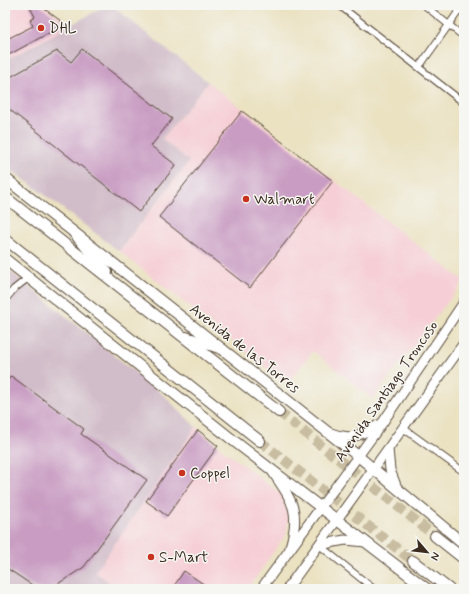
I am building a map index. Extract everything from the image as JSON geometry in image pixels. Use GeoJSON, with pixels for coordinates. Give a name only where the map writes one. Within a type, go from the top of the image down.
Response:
{"type":"FeatureCollection","features":[{"type":"Feature","properties":{"kind":"main road","name":"Avenida de las Torres"},"geometry":{"type":"LineString","coordinates":[[5,178],[358,456],[464,544]]}},
{"type":"Feature","properties":{"kind":"main road","name":"Avenida de las Torres"},"geometry":{"type":"LineString","coordinates":[[5,197],[278,412]]}},
{"type":"Feature","properties":{"kind":"main road"},"geometry":{"type":"LineString","coordinates":[[74,233],[120,288]]}},
{"type":"Feature","properties":{"kind":"main road"},"geometry":{"type":"LineString","coordinates":[[5,240],[260,441]]}},
{"type":"Feature","properties":{"kind":"main road"},"geometry":{"type":"LineString","coordinates":[[5,261],[427,589]]}},
{"type":"Feature","properties":{"kind":"main road","name":"Avenida Santiago Troncoso"},"geometry":{"type":"LineString","coordinates":[[321,508],[383,422],[463,304]]}},
{"type":"Feature","properties":{"kind":"main road"},"geometry":{"type":"LineString","coordinates":[[179,334],[222,349]]}},
{"type":"Feature","properties":{"kind":"main road"},"geometry":{"type":"LineString","coordinates":[[290,588],[345,507],[464,343]]}},
{"type":"Feature","properties":{"kind":"main road"},"geometry":{"type":"LineString","coordinates":[[327,432],[340,437],[349,438],[365,433],[383,422]]}},
{"type":"Feature","properties":{"kind":"main road"},"geometry":{"type":"LineString","coordinates":[[388,449],[390,470],[398,489]]}},
{"type":"Feature","properties":{"kind":"main road"},"geometry":{"type":"LineString","coordinates":[[270,468],[293,505],[295,519],[294,533],[288,554]]}},
{"type":"Feature","properties":{"kind":"main road"},"geometry":{"type":"LineString","coordinates":[[261,589],[321,508]]}},
{"type":"Feature","properties":{"kind":"main road"},"geometry":{"type":"LineString","coordinates":[[435,536],[464,559]]}},
{"type":"Feature","properties":{"kind":"main road"},"geometry":{"type":"LineString","coordinates":[[319,545],[345,540],[366,542]]}},
{"type":"Feature","properties":{"kind":"main road"},"geometry":{"type":"LineString","coordinates":[[414,561],[449,589]]}},
{"type":"Feature","properties":{"kind":"street"},"geometry":{"type":"LineString","coordinates":[[339,5],[464,103]]}},
{"type":"Feature","properties":{"kind":"street"},"geometry":{"type":"LineString","coordinates":[[424,5],[464,37]]}},
{"type":"Feature","properties":{"kind":"street"},"geometry":{"type":"LineString","coordinates":[[419,67],[463,5]]}},
{"type":"Feature","properties":{"kind":"street"},"geometry":{"type":"LineString","coordinates":[[5,300],[14,289],[28,278]]}},
{"type":"Feature","properties":{"kind":"street"},"geometry":{"type":"LineString","coordinates":[[403,428],[464,472]]}},
{"type":"Feature","properties":{"kind":"street"},"geometry":{"type":"LineString","coordinates":[[319,545],[374,589]]}},
{"type":"Feature","properties":{"kind":"shaded area"},"geometry":{"type":"Polygon","coordinates":[[[5,5],[43,5],[71,25],[5,61],[5,5]]]}},
{"type":"Feature","properties":{"kind":"shaded area"},"geometry":{"type":"Polygon","coordinates":[[[107,5],[111,5],[208,82],[162,139],[189,161],[119,251],[5,165],[5,61],[107,5]]]}},
{"type":"Feature","properties":{"kind":"shaded area"},"geometry":{"type":"Polygon","coordinates":[[[208,82],[464,281],[372,399],[313,351],[287,384],[119,251],[189,161],[162,139],[208,82]]]}},
{"type":"Feature","properties":{"kind":"shaded area"},"geometry":{"type":"Polygon","coordinates":[[[5,267],[161,393],[196,427],[95,572],[119,589],[5,589],[5,267]]]}},
{"type":"Feature","properties":{"kind":"shaded area"},"geometry":{"type":"Polygon","coordinates":[[[195,426],[218,446],[281,494],[289,516],[286,534],[248,589],[119,589],[94,572],[195,426]]]}},
{"type":"Feature","properties":{"kind":"building"},"geometry":{"type":"Polygon","coordinates":[[[29,5],[39,5],[65,24],[5,57],[5,40],[33,26],[30,20],[35,17],[29,5]]]}},
{"type":"Feature","properties":{"kind":"building"},"geometry":{"type":"Polygon","coordinates":[[[82,49],[172,119],[151,146],[176,165],[139,212],[5,106],[5,80],[57,51],[71,62],[82,49]]]}},
{"type":"Feature","properties":{"kind":"building","name":"Walmart"},"geometry":{"type":"Polygon","coordinates":[[[242,111],[333,181],[250,288],[159,217],[242,111]]]}},
{"type":"Feature","properties":{"kind":"building"},"geometry":{"type":"Polygon","coordinates":[[[11,376],[84,429],[81,434],[147,480],[84,567],[50,589],[38,589],[5,567],[5,384],[11,376]]]}},
{"type":"Feature","properties":{"kind":"building","name":"Coppel"},"geometry":{"type":"Polygon","coordinates":[[[198,430],[218,446],[167,516],[146,501],[198,430]]]}},
{"type":"Feature","properties":{"kind":"building"},"geometry":{"type":"Polygon","coordinates":[[[184,571],[211,589],[172,589],[184,571]]]}},
{"type":"Feature","properties":{"kind":"tunnel"},"geometry":{"type":"LineString","coordinates":[[279,412],[435,536]]}},
{"type":"Feature","properties":{"kind":"tunnel"},"geometry":{"type":"LineString","coordinates":[[260,441],[413,561]]}},
{"type":"Feature","properties":{"kind":"place","name":"DHL"},"geometry":{"type":"Point","coordinates":[41,28]}},
{"type":"Feature","properties":{"kind":"place","name":"Walmart"},"geometry":{"type":"Point","coordinates":[246,199]}},
{"type":"Feature","properties":{"kind":"place","name":"Coppel"},"geometry":{"type":"Point","coordinates":[182,473]}},
{"type":"Feature","properties":{"kind":"place","name":"S-Mart"},"geometry":{"type":"Point","coordinates":[151,557]}}]}
